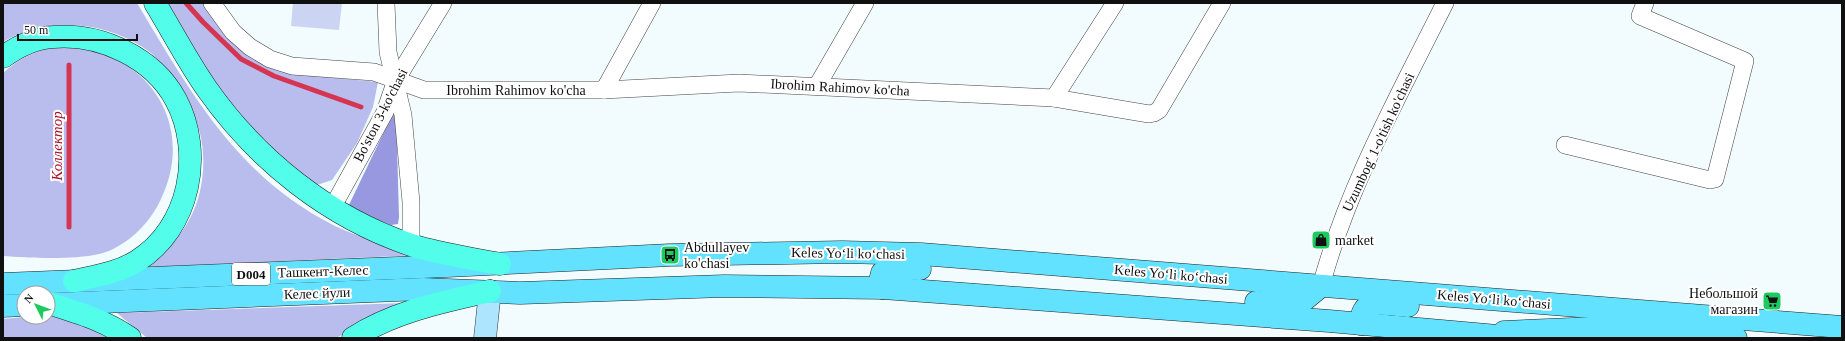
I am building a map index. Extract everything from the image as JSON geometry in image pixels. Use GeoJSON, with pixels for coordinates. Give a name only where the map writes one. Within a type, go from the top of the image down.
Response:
{"type":"FeatureCollection","features":[{"type":"Feature","properties":{"kind":"highway"},"geometry":{"type":"LineString","coordinates":[[156,3],[207,88],[243,134],[282,172],[332,208],[371,228],[411,245],[500,264]]}},
{"type":"Feature","properties":{"kind":"highway"},"geometry":{"type":"LineString","coordinates":[[3,58],[30,43],[52,37],[72,36],[92,39],[108,44],[138,59],[151,70],[165,84],[176,99],[183,116],[188,135],[190,172],[187,191],[176,220],[159,242],[138,261],[113,272],[74,281]]}},
{"type":"Feature","properties":{"kind":"highway"},"geometry":{"type":"LineString","coordinates":[[353,338],[364,331],[404,312],[490,291]]}},
{"type":"Feature","properties":{"kind":"highway"},"geometry":{"type":"LineString","coordinates":[[56,306],[92,316],[114,326],[130,338]]}},
{"type":"Feature","properties":{"kind":"main road","name":"Keles Yoʻli koʻchasi"},"geometry":{"type":"LineString","coordinates":[[500,264],[670,255],[842,252],[921,254],[1321,286],[1363,288],[1836,329]]}},
{"type":"Feature","properties":{"kind":"main road","name":"Ташкент-Келес"},"geometry":{"type":"LineString","coordinates":[[3,284],[500,264]]}},
{"type":"Feature","properties":{"kind":"main road"},"geometry":{"type":"LineString","coordinates":[[883,288],[880,281],[882,273],[889,269],[897,268],[1014,274],[1087,267]]}},
{"type":"Feature","properties":{"kind":"main road"},"geometry":{"type":"LineString","coordinates":[[490,291],[520,293],[724,286],[883,288],[1361,324],[1520,338]]}},
{"type":"Feature","properties":{"kind":"main road"},"geometry":{"type":"LineString","coordinates":[[1060,301],[1130,294],[1280,303],[1304,300],[1321,286]]}},
{"type":"Feature","properties":{"kind":"main road","name":"Келес йули"},"geometry":{"type":"LineString","coordinates":[[56,304],[423,289],[490,291]]}},
{"type":"Feature","properties":{"kind":"main road"},"geometry":{"type":"LineString","coordinates":[[1361,324],[1361,316],[1364,308],[1370,304],[1472,310],[1542,304]]}},
{"type":"Feature","properties":{"kind":"main road"},"geometry":{"type":"LineString","coordinates":[[3,306],[16,305]]}},
{"type":"Feature","properties":{"kind":"main road"},"geometry":{"type":"LineString","coordinates":[[1475,334],[1596,328],[1736,338]]}},
{"type":"Feature","properties":{"kind":"street","name":"Ibrohim Rahimov ko'cha"},"geometry":{"type":"LineString","coordinates":[[212,3],[233,32],[250,47],[270,59],[292,66],[374,72],[424,90],[604,90],[739,83],[1054,98],[1154,113],[1159,110],[1222,3]]}},
{"type":"Feature","properties":{"kind":"street"},"geometry":{"type":"LineString","coordinates":[[386,3],[388,52],[404,115],[410,202],[411,245]]}},
{"type":"Feature","properties":{"kind":"street","name":"Bo'ston 3-ko'chasi"},"geometry":{"type":"LineString","coordinates":[[332,208],[384,112],[396,80],[443,3]]}},
{"type":"Feature","properties":{"kind":"street"},"geometry":{"type":"LineString","coordinates":[[604,90],[652,3]]}},
{"type":"Feature","properties":{"kind":"street"},"geometry":{"type":"LineString","coordinates":[[817,86],[865,3]]}},
{"type":"Feature","properties":{"kind":"street"},"geometry":{"type":"LineString","coordinates":[[1054,98],[1115,3]]}},
{"type":"Feature","properties":{"kind":"street","name":"Uzumbog' 1-o'tish ko'chasi"},"geometry":{"type":"LineString","coordinates":[[1321,286],[1348,206],[1368,159],[1445,3]]}},
{"type":"Feature","properties":{"kind":"street"},"geometry":{"type":"LineString","coordinates":[[1565,145],[1710,180],[1715,179],[1745,61],[1640,16],[1645,3]]}},
{"type":"Feature","properties":{"kind":"street"},"geometry":{"type":"LineString","coordinates":[[485,338],[490,291]]}},
{"type":"Feature","properties":{"kind":"shaded area"},"geometry":{"type":"Polygon","coordinates":[[[3,3],[137,3],[177,69],[220,130],[244,158],[270,183],[301,206],[345,231],[366,239],[421,255],[147,267],[170,245],[185,227],[199,197],[203,171],[202,145],[196,121],[186,101],[160,63],[151,53],[135,42],[117,34],[98,28],[78,25],[58,25],[20,33],[3,42],[3,3]]]}},
{"type":"Feature","properties":{"kind":"shaded area"},"geometry":{"type":"Polygon","coordinates":[[[165,3],[206,3],[295,74],[378,82],[373,107],[357,143],[332,180],[314,186],[299,176],[232,111],[165,3]]]}},
{"type":"Feature","properties":{"kind":"shaded area"},"geometry":{"type":"Polygon","coordinates":[[[293,3],[342,3],[339,30],[291,26],[293,3]]]}},
{"type":"Feature","properties":{"kind":"shaded area"},"geometry":{"type":"Polygon","coordinates":[[[57,46],[87,49],[114,58],[137,73],[155,92],[167,115],[173,141],[171,169],[161,199],[152,215],[140,230],[117,247],[98,254],[72,258],[3,256],[3,73],[15,63],[28,56],[57,46]]]}},
{"type":"Feature","properties":{"kind":"shaded area"},"geometry":{"type":"Polygon","coordinates":[[[392,112],[396,112],[399,217],[398,224],[391,225],[348,207],[392,112]]]}},
{"type":"Feature","properties":{"kind":"shaded area"},"geometry":{"type":"Polygon","coordinates":[[[404,303],[336,338],[147,338],[117,313],[404,303]]]}},
{"type":"Feature","properties":{"kind":"shaded area"},"geometry":{"type":"Polygon","coordinates":[[[56,317],[72,320],[112,338],[3,338],[3,319],[16,318],[16,325],[56,325],[56,317]]]}},
{"type":"Feature","properties":{"kind":"waterway"},"geometry":{"type":"LineString","coordinates":[[186,3],[241,59],[274,76],[361,107]]}},
{"type":"Feature","properties":{"kind":"waterway","name":"Коллектор"},"geometry":{"type":"LineString","coordinates":[[69,65],[69,227]]}},
{"type":"Feature","properties":{"kind":"place","name":"market"},"geometry":{"type":"Point","coordinates":[1321,240]}},
{"type":"Feature","properties":{"kind":"place","name":"Abdullayev ko'chasi"},"geometry":{"type":"Point","coordinates":[670,255]}},
{"type":"Feature","properties":{"kind":"place","name":"Небольшой магазин"},"geometry":{"type":"Point","coordinates":[1772,301]}}]}
